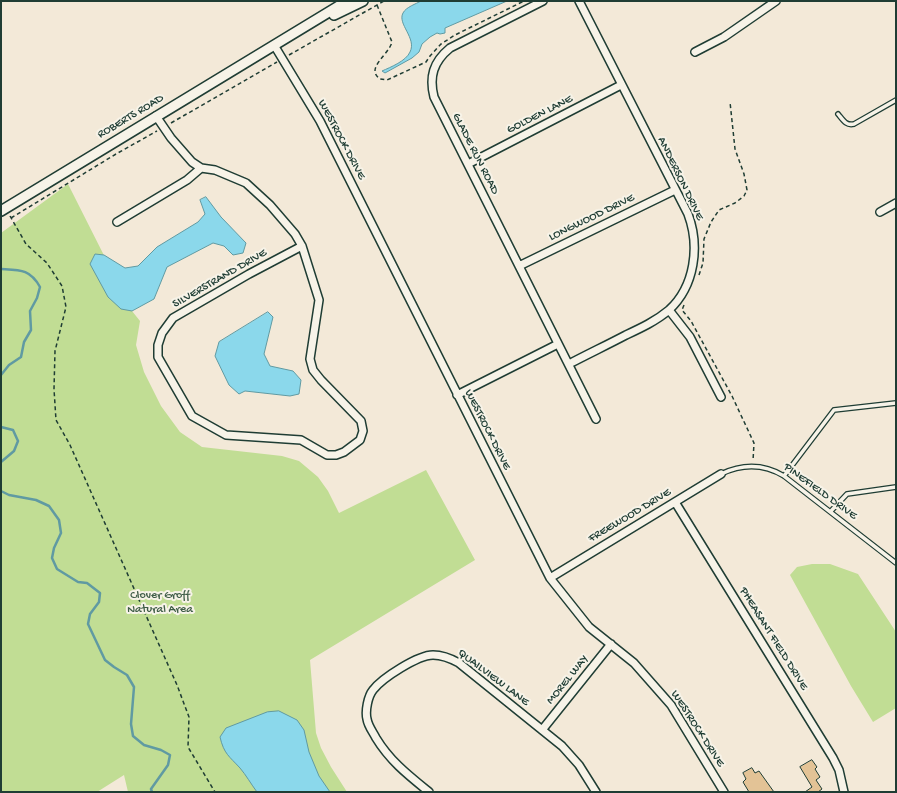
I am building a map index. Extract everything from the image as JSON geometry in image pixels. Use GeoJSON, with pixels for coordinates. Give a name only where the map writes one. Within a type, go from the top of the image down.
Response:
{"type":"FeatureCollection","features":[{"type":"Feature","properties":{"kind":"main road","name":"ROBERTS ROAD"},"geometry":{"type":"LineString","coordinates":[[3,210],[347,1]]}},
{"type":"Feature","properties":{"kind":"main road","name":"ROBERTS ROAD"},"geometry":{"type":"LineString","coordinates":[[274,45],[363,1]]}},
{"type":"Feature","properties":{"kind":"street","name":"GLADE RUN ROAD"},"geometry":{"type":"LineString","coordinates":[[543,1],[450,48],[441,55],[432,75],[431,86],[434,97],[596,419]]}},
{"type":"Feature","properties":{"kind":"street","name":"ANDERSON DRIVE"},"geometry":{"type":"LineString","coordinates":[[569,364],[652,322],[669,310],[681,295],[689,279],[693,267],[695,252],[694,233],[691,224],[579,1]]}},
{"type":"Feature","properties":{"kind":"street"},"geometry":{"type":"LineString","coordinates":[[695,52],[724,37],[776,1]]}},
{"type":"Feature","properties":{"kind":"street","name":"WESTROCK DRIVE"},"geometry":{"type":"LineString","coordinates":[[274,45],[320,121],[550,578],[589,627],[634,663],[671,705],[724,792]]}},
{"type":"Feature","properties":{"kind":"street","name":"GOLDEN LANE"},"geometry":{"type":"LineString","coordinates":[[468,164],[621,86]]}},
{"type":"Feature","properties":{"kind":"street"},"geometry":{"type":"LineString","coordinates":[[156,116],[163,128],[192,162],[201,168],[215,170],[246,183],[280,216],[295,234],[302,246]]}},
{"type":"Feature","properties":{"kind":"street"},"geometry":{"type":"LineString","coordinates":[[117,222],[187,180],[201,168]]}},
{"type":"Feature","properties":{"kind":"street","name":"LONGWOOD DRIVE"},"geometry":{"type":"LineString","coordinates":[[520,266],[675,190]]}},
{"type":"Feature","properties":{"kind":"street"},"geometry":{"type":"LineString","coordinates":[[880,212],[896,203]]}},
{"type":"Feature","properties":{"kind":"street","name":"SILVERSTRAND DRIVE"},"geometry":{"type":"LineString","coordinates":[[302,246],[319,300],[311,347],[310,359],[313,370],[320,380],[361,421],[363,431],[360,440],[344,452],[336,455],[327,455],[301,440],[226,435],[192,416],[158,357],[158,345],[162,334],[173,318],[249,274],[302,246]]}},
{"type":"Feature","properties":{"kind":"street"},"geometry":{"type":"LineString","coordinates":[[669,310],[690,337],[721,397]]}},
{"type":"Feature","properties":{"kind":"street"},"geometry":{"type":"LineString","coordinates":[[457,395],[558,344]]}},
{"type":"Feature","properties":{"kind":"street","name":"FREEWOOD DRIVE"},"geometry":{"type":"LineString","coordinates":[[550,578],[721,474]]}},
{"type":"Feature","properties":{"kind":"street","name":"PHEASANT FIELD DRIVE"},"geometry":{"type":"LineString","coordinates":[[675,502],[839,770],[844,792]]}},
{"type":"Feature","properties":{"kind":"street","name":"MOREL WAY"},"geometry":{"type":"LineString","coordinates":[[542,730],[611,644]]}},
{"type":"Feature","properties":{"kind":"street","name":"QUAILVIEW LANE"},"geometry":{"type":"LineString","coordinates":[[429,792],[398,767],[384,750],[366,719],[367,706],[372,691],[384,679],[418,658],[432,655],[445,656],[458,663],[562,746],[579,765],[596,792]]}},
{"type":"Feature","properties":{"kind":"lane"},"geometry":{"type":"LineString","coordinates":[[838,114],[844,122],[850,125],[896,100]]}},
{"type":"Feature","properties":{"kind":"lane"},"geometry":{"type":"LineString","coordinates":[[784,476],[834,410],[896,403]]}},
{"type":"Feature","properties":{"kind":"lane","name":"PINEFIELD DRIVE"},"geometry":{"type":"LineString","coordinates":[[721,474],[740,467],[752,467],[767,468],[784,476],[896,563]]}},
{"type":"Feature","properties":{"kind":"lane"},"geometry":{"type":"LineString","coordinates":[[831,511],[847,494],[896,487]]}},
{"type":"Feature","properties":{"kind":"path"},"geometry":{"type":"LineString","coordinates":[[11,218],[116,154],[384,1]]}},
{"type":"Feature","properties":{"kind":"path"},"geometry":{"type":"LineString","coordinates":[[377,5],[392,42],[390,47],[376,65],[374,71],[377,77],[387,80],[426,62],[441,44],[455,35],[524,1]]}},
{"type":"Feature","properties":{"kind":"path"},"geometry":{"type":"LineString","coordinates":[[697,280],[703,263],[704,240],[712,222],[719,210],[735,203],[744,196],[747,190],[744,174],[735,149],[730,102]]}},
{"type":"Feature","properties":{"kind":"path"},"geometry":{"type":"LineString","coordinates":[[3,210],[11,218],[26,244],[47,263],[62,286],[66,307],[56,350],[54,389],[56,420],[70,445],[177,686],[189,717],[188,747],[215,792]]}},
{"type":"Feature","properties":{"kind":"path"},"geometry":{"type":"LineString","coordinates":[[684,304],[682,310],[691,321],[709,353],[732,396],[754,443],[752,467]]}},
{"type":"Feature","properties":{"kind":"green space","name":"Clover Groff Natural Area"},"geometry":{"type":"Polygon","coordinates":[[[68,184],[132,311],[140,321],[136,345],[144,372],[161,406],[180,432],[202,447],[282,456],[299,461],[318,477],[328,491],[339,513],[426,470],[475,560],[310,660],[316,733],[321,748],[347,792],[128,792],[124,775],[97,792],[1,792],[1,233],[68,184]]]}},
{"type":"Feature","properties":{"kind":"green space"},"geometry":{"type":"Polygon","coordinates":[[[812,564],[830,564],[858,574],[896,632],[896,708],[873,722],[851,686],[790,575],[797,567],[812,564]]]}},
{"type":"Feature","properties":{"kind":"water"},"geometry":{"type":"Polygon","coordinates":[[[421,1],[507,1],[445,28],[445,33],[437,33],[430,37],[422,44],[419,52],[412,58],[385,73],[382,71],[402,61],[410,52],[411,42],[402,17],[406,9],[421,1]]]}},
{"type":"Feature","properties":{"kind":"water"},"geometry":{"type":"Polygon","coordinates":[[[206,197],[221,217],[246,243],[243,253],[233,255],[224,246],[213,243],[167,267],[154,299],[132,311],[121,309],[108,297],[90,264],[95,254],[104,255],[125,268],[138,266],[157,247],[198,222],[205,214],[200,200],[206,197]]]}},
{"type":"Feature","properties":{"kind":"water"},"geometry":{"type":"Polygon","coordinates":[[[268,312],[273,317],[264,354],[270,366],[293,371],[301,380],[299,394],[290,396],[245,391],[239,394],[229,385],[215,356],[219,342],[268,312]]]}},
{"type":"Feature","properties":{"kind":"water"},"geometry":{"type":"Polygon","coordinates":[[[279,711],[297,720],[304,730],[309,752],[319,776],[330,792],[257,792],[225,751],[220,737],[226,728],[267,712],[279,711]]]}},
{"type":"Feature","properties":{"kind":"building"},"geometry":{"type":"Polygon","coordinates":[[[812,760],[817,767],[815,769],[820,777],[816,780],[822,789],[818,792],[805,792],[812,787],[800,767],[812,760]]]}},
{"type":"Feature","properties":{"kind":"building"},"geometry":{"type":"Polygon","coordinates":[[[752,768],[755,773],[759,771],[774,792],[749,792],[743,782],[746,779],[743,773],[752,768]]]}},
{"type":"Feature","properties":{"kind":"waterway"},"geometry":{"type":"LineString","coordinates":[[1,269],[19,270],[24,272],[32,277],[40,287],[37,298],[30,311],[31,330],[24,342],[21,357],[9,365],[1,375]]}},
{"type":"Feature","properties":{"kind":"waterway"},"geometry":{"type":"LineString","coordinates":[[1,427],[13,430],[18,441],[14,451],[1,462]]}},
{"type":"Feature","properties":{"kind":"waterway"},"geometry":{"type":"LineString","coordinates":[[1,491],[9,495],[36,500],[49,506],[59,520],[61,533],[54,548],[52,558],[57,569],[78,582],[87,583],[100,593],[99,602],[90,614],[88,624],[105,660],[127,675],[134,687],[131,724],[133,736],[144,745],[161,750],[170,755],[168,765],[151,789],[152,792]]}}]}
